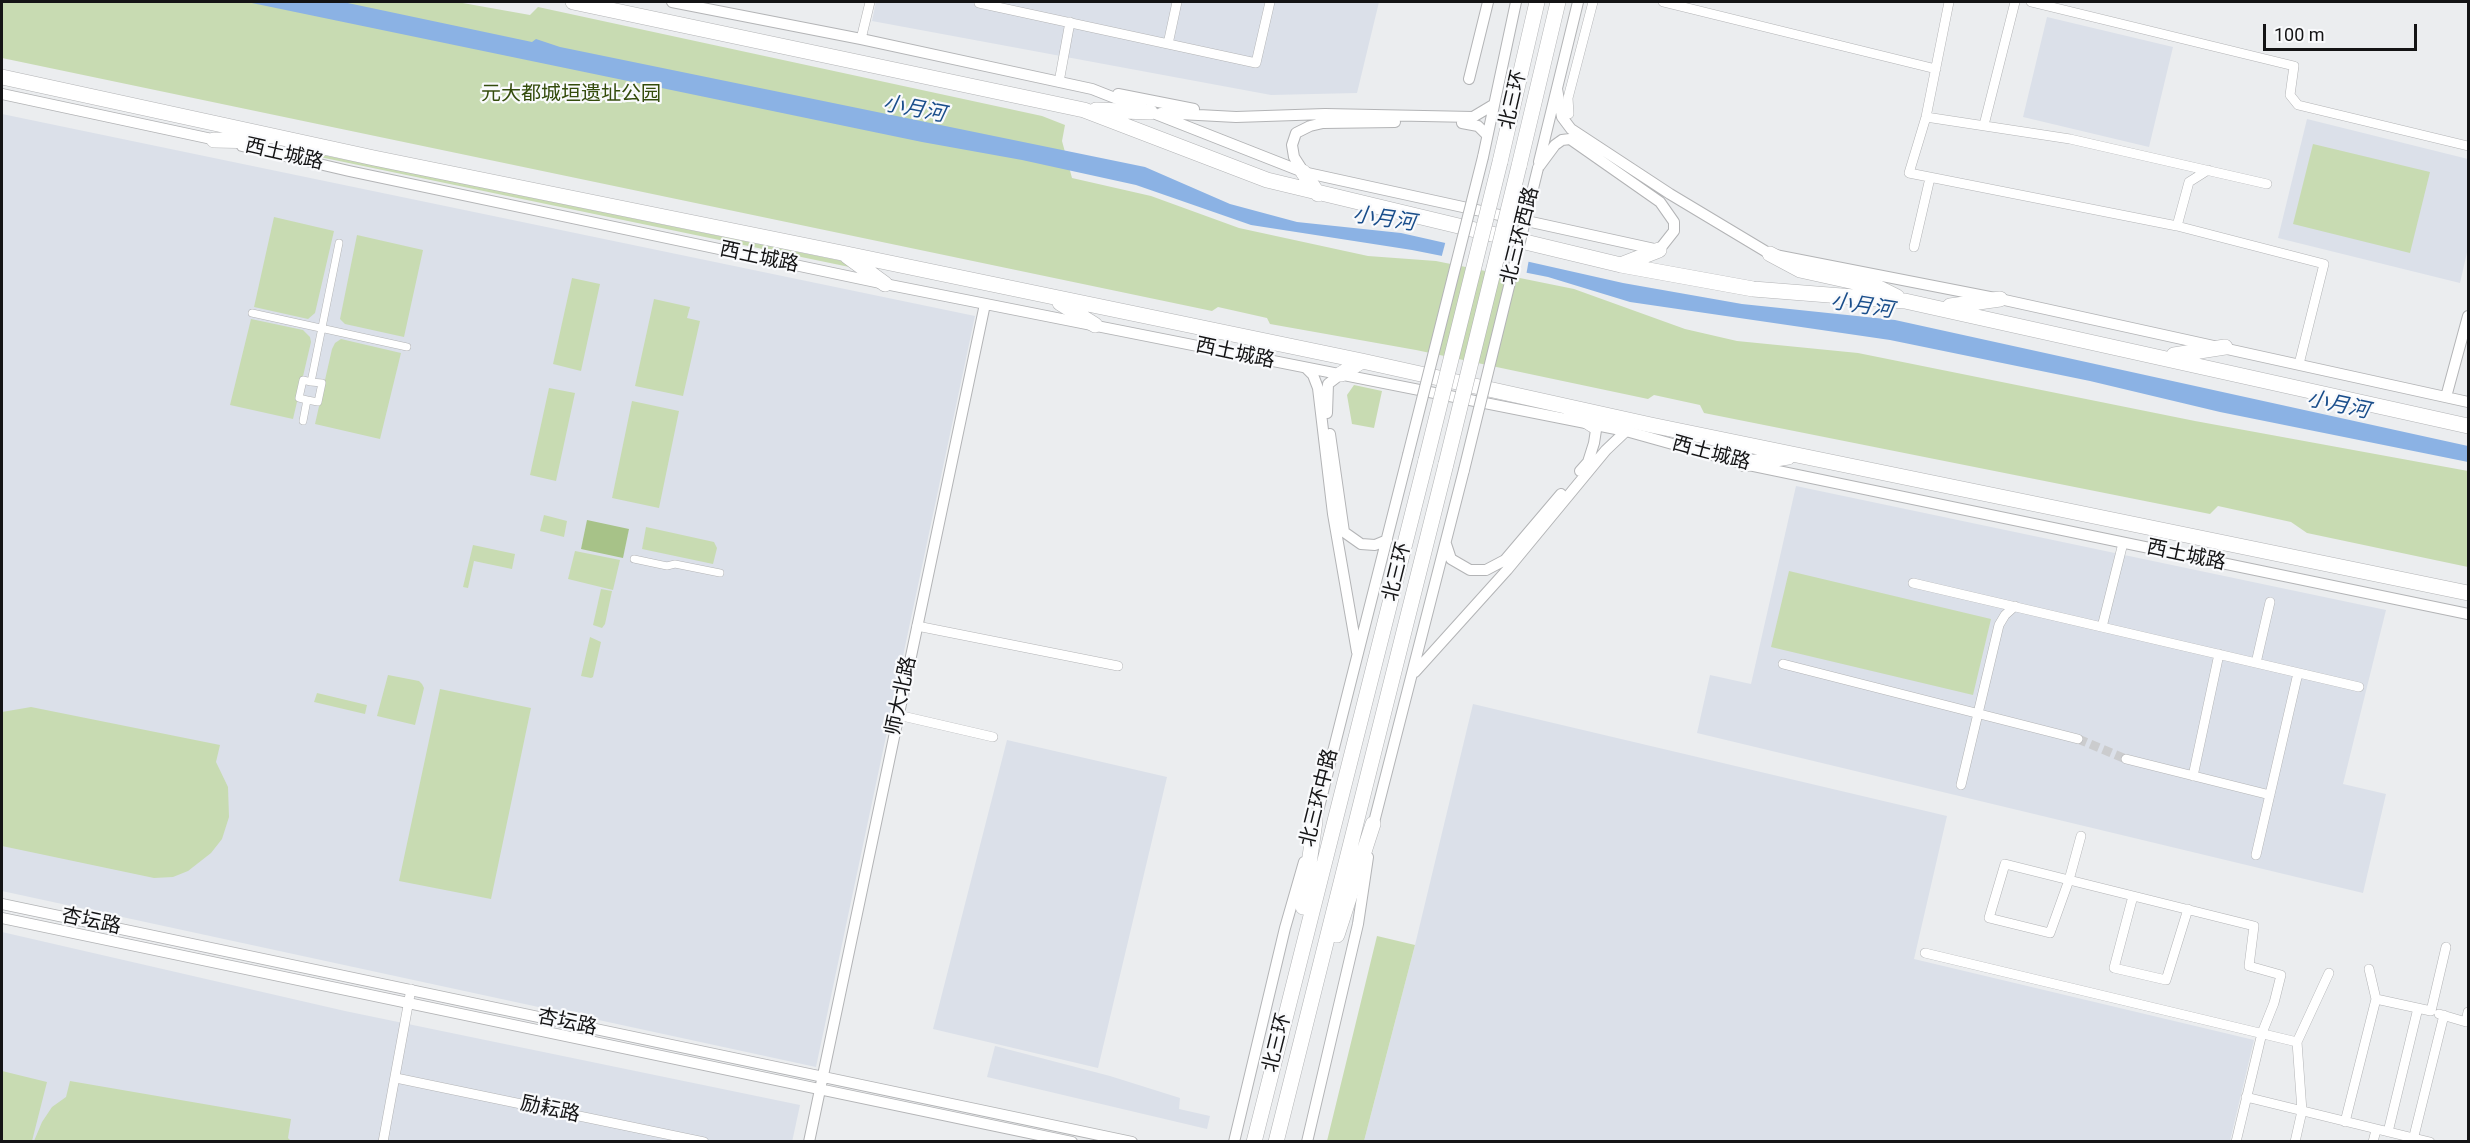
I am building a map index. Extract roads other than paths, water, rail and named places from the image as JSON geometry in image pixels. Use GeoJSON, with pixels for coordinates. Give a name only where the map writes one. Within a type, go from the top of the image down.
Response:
{"type":"FeatureCollection","features":[{"type":"Feature","properties":{"kind":"highway"},"geometry":{"type":"LineString","coordinates":[[573,2],[1084,110],[1267,180],[1621,265],[1753,289],[1905,301],[2164,356],[2469,426]]}},
{"type":"Feature","properties":{"kind":"highway","name":"北三环"},"geometry":{"type":"LineString","coordinates":[[1254,1142],[1500,162],[1537,2]]}},
{"type":"Feature","properties":{"kind":"highway","name":"北三环"},"geometry":{"type":"LineString","coordinates":[[1276,1142],[1446,464],[1558,2]]}},
{"type":"Feature","properties":{"kind":"highway","name":"西土城路"},"geometry":{"type":"LineString","coordinates":[[2,77],[374,158],[842,253],[1362,361],[1800,456],[2469,593]]}},
{"type":"Feature","properties":{"kind":"highway"},"geometry":{"type":"LineString","coordinates":[[1084,110],[1150,112]]}},
{"type":"Feature","properties":{"kind":"highway"},"geometry":{"type":"LineString","coordinates":[[214,140],[260,140],[374,158]]}},
{"type":"Feature","properties":{"kind":"highway"},"geometry":{"type":"LineString","coordinates":[[1304,172],[1318,194]]}},
{"type":"Feature","properties":{"kind":"highway"},"geometry":{"type":"LineString","coordinates":[[1621,265],[1659,250]]}},
{"type":"Feature","properties":{"kind":"highway"},"geometry":{"type":"LineString","coordinates":[[842,253],[885,285]]}},
{"type":"Feature","properties":{"kind":"highway"},"geometry":{"type":"LineString","coordinates":[[1770,254],[1800,270],[1877,287],[1905,301]]}},
{"type":"Feature","properties":{"kind":"highway"},"geometry":{"type":"LineString","coordinates":[[1052,298],[1095,325]]}},
{"type":"Feature","properties":{"kind":"highway"},"geometry":{"type":"LineString","coordinates":[[1940,308],[2000,299]]}},
{"type":"Feature","properties":{"kind":"highway"},"geometry":{"type":"LineString","coordinates":[[2164,356],[2224,347]]}},
{"type":"Feature","properties":{"kind":"highway"},"geometry":{"type":"LineString","coordinates":[[1341,374],[1362,361]]}},
{"type":"Feature","properties":{"kind":"highway"},"geometry":{"type":"LineString","coordinates":[[1560,404],[1593,425]]}},
{"type":"Feature","properties":{"kind":"highway"},"geometry":{"type":"LineString","coordinates":[[2420,415],[2469,419]]}},
{"type":"Feature","properties":{"kind":"highway"},"geometry":{"type":"LineString","coordinates":[[1626,431],[1652,425]]}},
{"type":"Feature","properties":{"kind":"highway"},"geometry":{"type":"LineString","coordinates":[[1744,464],[1800,456]]}},
{"type":"Feature","properties":{"kind":"highway"},"geometry":{"type":"LineString","coordinates":[[1292,984],[1315,821]]}},
{"type":"Feature","properties":{"kind":"highway"},"geometry":{"type":"LineString","coordinates":[[1294,1069],[1372,824]]}},
{"type":"Feature","properties":{"kind":"street"},"geometry":{"type":"LineString","coordinates":[[672,2],[1236,117]]}},
{"type":"Feature","properties":{"kind":"street"},"geometry":{"type":"LineString","coordinates":[[861,39],[870,2]]}},
{"type":"Feature","properties":{"kind":"street"},"geometry":{"type":"LineString","coordinates":[[1168,44],[1177,2]]}},
{"type":"Feature","properties":{"kind":"street"},"geometry":{"type":"LineString","coordinates":[[979,3],[1256,63],[1270,2]]}},
{"type":"Feature","properties":{"kind":"street"},"geometry":{"type":"LineString","coordinates":[[1469,80],[1486,2]]}},
{"type":"Feature","properties":{"kind":"street"},"geometry":{"type":"LineString","coordinates":[[1487,135],[1516,2]]}},
{"type":"Feature","properties":{"kind":"street","name":"北三环西路"},"geometry":{"type":"LineString","coordinates":[[1446,542],[1578,2]]}},
{"type":"Feature","properties":{"kind":"street"},"geometry":{"type":"LineString","coordinates":[[1569,114],[1568,99],[1593,2]]}},
{"type":"Feature","properties":{"kind":"street"},"geometry":{"type":"LineString","coordinates":[[1663,2],[1936,69]]}},
{"type":"Feature","properties":{"kind":"street"},"geometry":{"type":"LineString","coordinates":[[1949,2],[1926,117],[1909,173],[2177,226],[2324,264],[2300,364]]}},
{"type":"Feature","properties":{"kind":"street"},"geometry":{"type":"LineString","coordinates":[[1984,125],[2015,2]]}},
{"type":"Feature","properties":{"kind":"street"},"geometry":{"type":"LineString","coordinates":[[2031,2],[2294,66],[2290,95],[2298,105],[2469,146]]}},
{"type":"Feature","properties":{"kind":"street"},"geometry":{"type":"LineString","coordinates":[[1059,82],[1070,22]]}},
{"type":"Feature","properties":{"kind":"street"},"geometry":{"type":"LineString","coordinates":[[1092,89],[1304,172],[1659,250],[1674,231],[1674,222],[1660,202],[1570,139],[1562,140],[1555,145],[1538,168]]}},
{"type":"Feature","properties":{"kind":"street"},"geometry":{"type":"LineString","coordinates":[[1557,89],[1562,117],[1570,129],[1670,194],[1770,254],[2000,299],[2469,402]]}},
{"type":"Feature","properties":{"kind":"street","name":"西土城路"},"geometry":{"type":"LineString","coordinates":[[2,94],[349,171],[885,285],[1626,431],[1744,464],[2469,614]]}},
{"type":"Feature","properties":{"kind":"street"},"geometry":{"type":"LineString","coordinates":[[1150,112],[1236,117],[1325,114],[1473,117],[1493,105]]}},
{"type":"Feature","properties":{"kind":"street"},"geometry":{"type":"LineString","coordinates":[[1926,117],[2070,139],[2267,184]]}},
{"type":"Feature","properties":{"kind":"street"},"geometry":{"type":"LineString","coordinates":[[1304,172],[1294,157],[1292,144],[1296,134],[1310,126],[1323,123],[1468,123],[1478,126],[1487,135]]}},
{"type":"Feature","properties":{"kind":"street","name":"北三环中路"},"geometry":{"type":"LineString","coordinates":[[1234,1142],[1285,928],[1358,658],[1487,135]]}},
{"type":"Feature","properties":{"kind":"street"},"geometry":{"type":"LineString","coordinates":[[2177,226],[2190,182],[2208,170]]}},
{"type":"Feature","properties":{"kind":"street"},"geometry":{"type":"LineString","coordinates":[[1914,246],[1930,178]]}},
{"type":"Feature","properties":{"kind":"street"},"geometry":{"type":"LineString","coordinates":[[311,382],[339,243]]}},
{"type":"Feature","properties":{"kind":"street","name":"师大北路"},"geometry":{"type":"LineString","coordinates":[[809,1142],[985,304]]}},
{"type":"Feature","properties":{"kind":"street"},"geometry":{"type":"LineString","coordinates":[[252,313],[407,347]]}},
{"type":"Feature","properties":{"kind":"street"},"geometry":{"type":"LineString","coordinates":[[2446,397],[2469,316]]}},
{"type":"Feature","properties":{"kind":"street"},"geometry":{"type":"LineString","coordinates":[[1306,368],[1313,375],[1318,388],[1333,514],[1358,658]]}},
{"type":"Feature","properties":{"kind":"street"},"geometry":{"type":"LineString","coordinates":[[1341,374],[1328,384],[1326,409],[1344,532],[1361,544],[1375,545],[1387,540]]}},
{"type":"Feature","properties":{"kind":"street"},"geometry":{"type":"LineString","coordinates":[[303,380],[311,382],[322,384],[318,402],[299,398],[303,380]]}},
{"type":"Feature","properties":{"kind":"street"},"geometry":{"type":"LineString","coordinates":[[303,421],[307,400]]}},
{"type":"Feature","properties":{"kind":"street"},"geometry":{"type":"LineString","coordinates":[[1446,542],[1451,559],[1470,570],[1486,570],[1505,560],[1588,462],[1596,434],[1593,425]]}},
{"type":"Feature","properties":{"kind":"street"},"geometry":{"type":"LineString","coordinates":[[1413,674],[1507,570],[1606,450],[1626,431]]}},
{"type":"Feature","properties":{"kind":"street"},"geometry":{"type":"LineString","coordinates":[[1307,1142],[1358,924],[1372,824],[1446,542]]}},
{"type":"Feature","properties":{"kind":"street"},"geometry":{"type":"LineString","coordinates":[[2102,627],[2122,543]]}},
{"type":"Feature","properties":{"kind":"street"},"geometry":{"type":"LineString","coordinates":[[634,559],[667,566],[677,560],[720,573]]}},
{"type":"Feature","properties":{"kind":"street"},"geometry":{"type":"LineString","coordinates":[[1913,583],[2359,687]]}},
{"type":"Feature","properties":{"kind":"street"},"geometry":{"type":"LineString","coordinates":[[2256,663],[2270,602]]}},
{"type":"Feature","properties":{"kind":"street"},"geometry":{"type":"LineString","coordinates":[[1961,785],[1999,625],[2005,615],[2015,606]]}},
{"type":"Feature","properties":{"kind":"street"},"geometry":{"type":"LineString","coordinates":[[917,626],[1118,666]]}},
{"type":"Feature","properties":{"kind":"street"},"geometry":{"type":"LineString","coordinates":[[2193,776],[2219,654]]}},
{"type":"Feature","properties":{"kind":"street"},"geometry":{"type":"LineString","coordinates":[[1783,664],[2078,739]]}},
{"type":"Feature","properties":{"kind":"street"},"geometry":{"type":"LineString","coordinates":[[2256,855],[2298,673]]}},
{"type":"Feature","properties":{"kind":"street"},"geometry":{"type":"LineString","coordinates":[[898,715],[993,737]]}},
{"type":"Feature","properties":{"kind":"street"},"geometry":{"type":"LineString","coordinates":[[2126,759],[2270,795]]}},
{"type":"Feature","properties":{"kind":"street"},"geometry":{"type":"LineString","coordinates":[[2080,836],[2069,880],[2050,933],[1989,918],[2005,864],[2069,880],[2133,896],[2188,909],[2254,926],[2249,966],[2280,975],[2274,1003],[2262,1034],[2236,1142]]}},
{"type":"Feature","properties":{"kind":"street"},"geometry":{"type":"LineString","coordinates":[[2133,896],[2114,968],[2166,980],[2188,909]]}},
{"type":"Feature","properties":{"kind":"street","name":"杏坛路"},"geometry":{"type":"LineString","coordinates":[[2,904],[411,990],[1072,1142]]}},
{"type":"Feature","properties":{"kind":"street","name":"杏坛路"},"geometry":{"type":"LineString","coordinates":[[2,918],[409,1001],[1132,1142]]}},
{"type":"Feature","properties":{"kind":"street"},"geometry":{"type":"LineString","coordinates":[[2431,1011],[2446,947]]}},
{"type":"Feature","properties":{"kind":"street"},"geometry":{"type":"LineString","coordinates":[[1925,953],[2297,1042]]}},
{"type":"Feature","properties":{"kind":"street"},"geometry":{"type":"LineString","coordinates":[[2345,1122],[2376,999],[2369,969]]}},
{"type":"Feature","properties":{"kind":"street"},"geometry":{"type":"LineString","coordinates":[[2295,1142],[2302,1111],[2297,1042],[2329,973]]}},
{"type":"Feature","properties":{"kind":"street"},"geometry":{"type":"LineString","coordinates":[[383,1142],[411,990]]}},
{"type":"Feature","properties":{"kind":"street"},"geometry":{"type":"LineString","coordinates":[[2376,999],[2468,1019]]}},
{"type":"Feature","properties":{"kind":"street"},"geometry":{"type":"LineString","coordinates":[[2388,1132],[2418,1008]]}},
{"type":"Feature","properties":{"kind":"street"},"geometry":{"type":"LineString","coordinates":[[2414,1136],[2444,1015]]}},
{"type":"Feature","properties":{"kind":"street","name":"励耘路"},"geometry":{"type":"LineString","coordinates":[[396,1078],[704,1142]]}},
{"type":"Feature","properties":{"kind":"street"},"geometry":{"type":"LineString","coordinates":[[2246,1096],[2376,1130],[2414,1136],[2430,1142]]}},
{"type":"Feature","properties":{"kind":"street"},"geometry":{"type":"LineString","coordinates":[[2373,1142],[2376,1130]]}},
{"type":"Feature","properties":{"kind":"water"},"geometry":{"type":"Polygon","coordinates":[[[247,2],[343,2],[532,42],[536,39],[560,47],[1145,167],[1230,204],[1297,222],[1401,233],[1623,283],[1742,304],[1895,320],[2468,446],[2468,462],[2220,412],[2090,381],[1890,340],[1630,302],[1548,277],[1412,250],[1251,225],[1136,185],[247,2]]]}},
{"type":"Feature","properties":{"kind":"tunnel"},"geometry":{"type":"LineString","coordinates":[[2078,739],[2126,759]]}},
{"type":"Feature","properties":{"kind":"park label","name":"元大都城垣遗址公园"},"geometry":{"type":"Point","coordinates":[571,95]}},
{"type":"Feature","properties":{"kind":"water label","name":"小月河"},"geometry":{"type":"Point","coordinates":[914,110]}},
{"type":"Feature","properties":{"kind":"water label","name":"小月河"},"geometry":{"type":"Point","coordinates":[1384,220]}},
{"type":"Feature","properties":{"kind":"water label","name":"小月河"},"geometry":{"type":"Point","coordinates":[1862,307]}},
{"type":"Feature","properties":{"kind":"water label","name":"小月河"},"geometry":{"type":"Point","coordinates":[2338,406]}}]}
